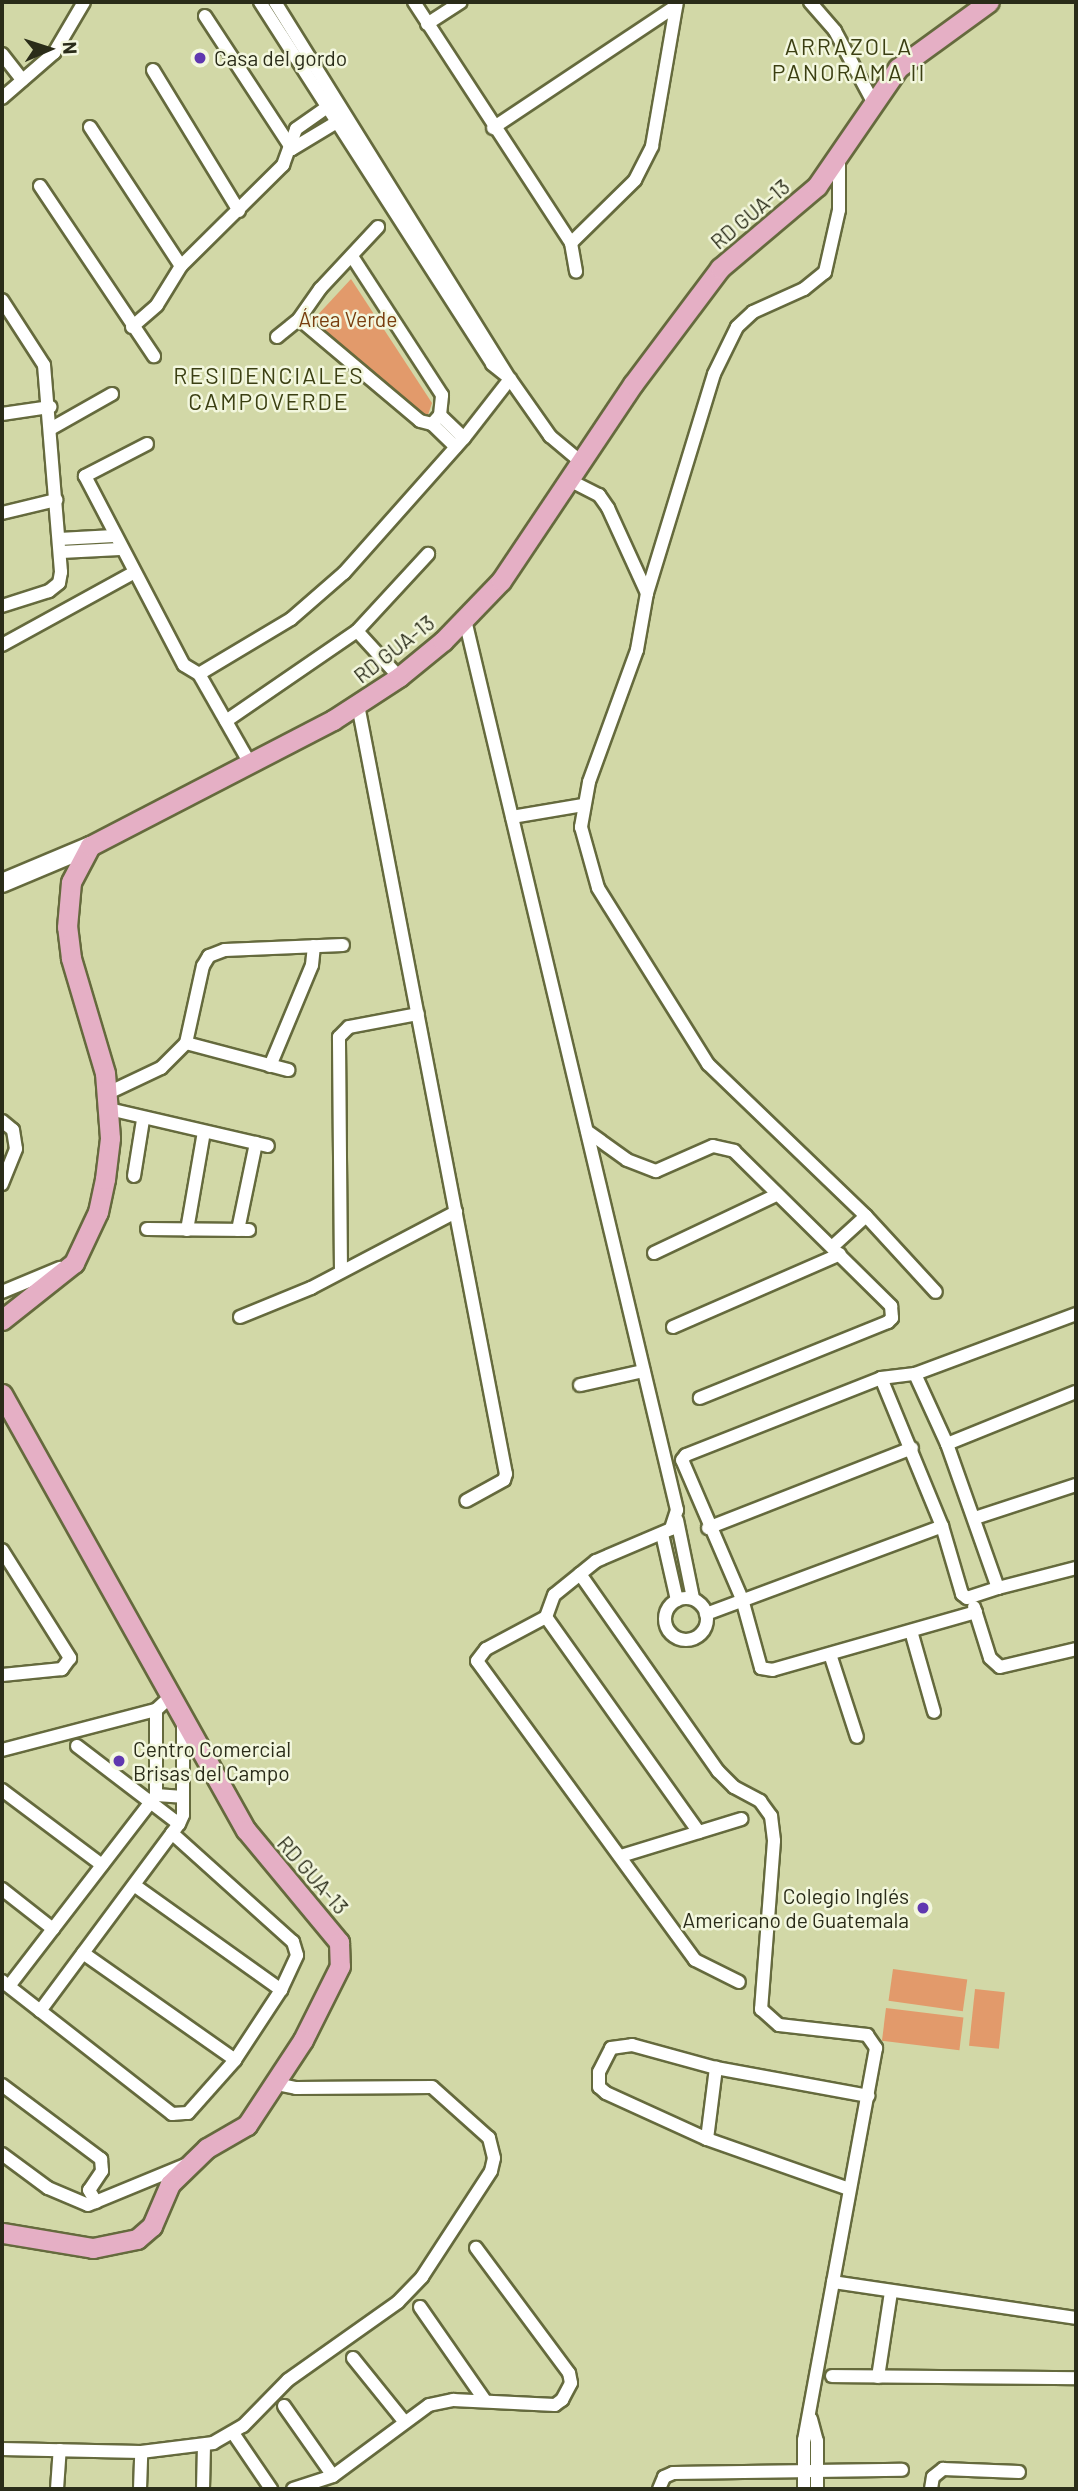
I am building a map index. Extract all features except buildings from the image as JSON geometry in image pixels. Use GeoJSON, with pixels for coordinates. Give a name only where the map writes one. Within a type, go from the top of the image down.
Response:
{"type":"FeatureCollection","features":[{"type":"Feature","properties":{"kind":"main road","name":"RD GUA-13"},"geometry":{"type":"LineString","coordinates":[[90,846],[251,765],[358,705],[399,677],[465,620],[501,581],[632,384],[720,268],[801,203],[839,158],[872,100],[912,55],[989,2]]}},
{"type":"Feature","properties":{"kind":"main road"},"geometry":{"type":"LineString","coordinates":[[2,1320],[74,1263],[103,1190],[109,1157],[108,1101],[103,1057],[71,958],[67,927],[71,882],[90,846]]}},
{"type":"Feature","properties":{"kind":"main road","name":"RD GUA-13"},"geometry":{"type":"LineString","coordinates":[[2,1394],[7,1414],[183,1712],[247,1830],[339,1942],[340,1966],[331,1987],[247,2125],[191,2163],[170,2183],[152,2226],[137,2239],[93,2248],[2,2233]]}},
{"type":"Feature","properties":{"kind":"street"},"geometry":{"type":"LineString","coordinates":[[2,98],[54,53],[84,2]]}},
{"type":"Feature","properties":{"kind":"street"},"geometry":{"type":"LineString","coordinates":[[260,2],[342,119],[510,379],[550,436],[581,463]]}},
{"type":"Feature","properties":{"kind":"street"},"geometry":{"type":"LineString","coordinates":[[275,2],[332,104]]}},
{"type":"Feature","properties":{"kind":"street"},"geometry":{"type":"LineString","coordinates":[[414,2],[493,128],[571,243],[576,272]]}},
{"type":"Feature","properties":{"kind":"street"},"geometry":{"type":"LineString","coordinates":[[427,24],[461,2]]}},
{"type":"Feature","properties":{"kind":"street"},"geometry":{"type":"LineString","coordinates":[[810,2],[835,31],[872,100]]}},
{"type":"Feature","properties":{"kind":"street"},"geometry":{"type":"LineString","coordinates":[[493,128],[677,4]]}},
{"type":"Feature","properties":{"kind":"street"},"geometry":{"type":"LineString","coordinates":[[571,243],[635,180],[652,146],[677,4]]}},
{"type":"Feature","properties":{"kind":"street"},"geometry":{"type":"LineString","coordinates":[[205,16],[292,149]]}},
{"type":"Feature","properties":{"kind":"street"},"geometry":{"type":"LineString","coordinates":[[2,54],[22,80]]}},
{"type":"Feature","properties":{"kind":"street"},"geometry":{"type":"LineString","coordinates":[[153,70],[240,211]]}},
{"type":"Feature","properties":{"kind":"street"},"geometry":{"type":"LineString","coordinates":[[132,327],[157,304],[181,266],[283,166],[292,149],[296,129],[332,104]]}},
{"type":"Feature","properties":{"kind":"street"},"geometry":{"type":"LineString","coordinates":[[292,149],[342,119]]}},
{"type":"Feature","properties":{"kind":"street"},"geometry":{"type":"LineString","coordinates":[[90,127],[181,266]]}},
{"type":"Feature","properties":{"kind":"street"},"geometry":{"type":"LineString","coordinates":[[839,158],[839,210],[825,272],[804,289],[753,312],[737,327],[713,374],[647,593],[637,650],[583,805],[585,850],[598,888],[681,1027],[718,1075],[866,1216],[936,1292]]}},
{"type":"Feature","properties":{"kind":"street"},"geometry":{"type":"LineString","coordinates":[[40,186],[132,327],[154,356]]}},
{"type":"Feature","properties":{"kind":"street"},"geometry":{"type":"LineString","coordinates":[[277,337],[299,319],[320,289],[353,258],[378,227]]}},
{"type":"Feature","properties":{"kind":"street"},"geometry":{"type":"LineString","coordinates":[[353,258],[442,395],[436,420]]}},
{"type":"Feature","properties":{"kind":"street"},"geometry":{"type":"LineString","coordinates":[[2,300],[44,365],[52,428],[61,552],[59,583],[49,591],[2,606]]}},
{"type":"Feature","properties":{"kind":"street"},"geometry":{"type":"LineString","coordinates":[[299,319],[420,421],[436,420],[460,443]]}},
{"type":"Feature","properties":{"kind":"street"},"geometry":{"type":"LineString","coordinates":[[199,674],[312,604],[460,443],[510,379]]}},
{"type":"Feature","properties":{"kind":"street"},"geometry":{"type":"LineString","coordinates":[[52,428],[112,394]]}},
{"type":"Feature","properties":{"kind":"street"},"geometry":{"type":"LineString","coordinates":[[2,414],[50,407]]}},
{"type":"Feature","properties":{"kind":"street"},"geometry":{"type":"LineString","coordinates":[[147,444],[85,477],[120,549],[184,665],[199,674],[251,765]]}},
{"type":"Feature","properties":{"kind":"street"},"geometry":{"type":"LineString","coordinates":[[569,480],[599,495],[608,508],[647,593]]}},
{"type":"Feature","properties":{"kind":"street"},"geometry":{"type":"LineString","coordinates":[[2,513],[57,500]]}},
{"type":"Feature","properties":{"kind":"street"},"geometry":{"type":"LineString","coordinates":[[59,538],[114,536]]}},
{"type":"Feature","properties":{"kind":"street"},"geometry":{"type":"LineString","coordinates":[[61,552],[120,549]]}},
{"type":"Feature","properties":{"kind":"street"},"geometry":{"type":"LineString","coordinates":[[226,721],[357,631],[428,554]]}},
{"type":"Feature","properties":{"kind":"street"},"geometry":{"type":"LineString","coordinates":[[2,645],[133,573]]}},
{"type":"Feature","properties":{"kind":"street"},"geometry":{"type":"LineString","coordinates":[[465,620],[643,1371],[693,1598],[706,1614]]}},
{"type":"Feature","properties":{"kind":"street"},"geometry":{"type":"LineString","coordinates":[[357,631],[399,677]]}},
{"type":"Feature","properties":{"kind":"street"},"geometry":{"type":"LineString","coordinates":[[358,705],[506,1474],[504,1480],[466,1501]]}},
{"type":"Feature","properties":{"kind":"street"},"geometry":{"type":"LineString","coordinates":[[512,817],[583,805]]}},
{"type":"Feature","properties":{"kind":"street"},"geometry":{"type":"LineString","coordinates":[[2,883],[90,846]]}},
{"type":"Feature","properties":{"kind":"street"},"geometry":{"type":"LineString","coordinates":[[108,1101],[161,1068],[186,1042],[203,966],[209,957],[225,950],[343,945]]}},
{"type":"Feature","properties":{"kind":"street"},"geometry":{"type":"LineString","coordinates":[[270,1066],[312,965],[314,947]]}},
{"type":"Feature","properties":{"kind":"street"},"geometry":{"type":"LineString","coordinates":[[341,1271],[338,1037],[349,1027],[418,1014]]}},
{"type":"Feature","properties":{"kind":"street"},"geometry":{"type":"LineString","coordinates":[[186,1042],[288,1070]]}},
{"type":"Feature","properties":{"kind":"street"},"geometry":{"type":"LineString","coordinates":[[108,1101],[143,1119],[262,1145],[244,1230],[147,1230]]}},
{"type":"Feature","properties":{"kind":"street"},"geometry":{"type":"LineString","coordinates":[[134,1176],[143,1119]]}},
{"type":"Feature","properties":{"kind":"street"},"geometry":{"type":"LineString","coordinates":[[2,1121],[13,1130],[16,1149],[2,1184]]}},
{"type":"Feature","properties":{"kind":"street"},"geometry":{"type":"LineString","coordinates":[[587,1131],[634,1164],[656,1171],[713,1146],[727,1147],[891,1306],[892,1318],[699,1398]]}},
{"type":"Feature","properties":{"kind":"street"},"geometry":{"type":"LineString","coordinates":[[187,1230],[204,1132]]}},
{"type":"Feature","properties":{"kind":"street"},"geometry":{"type":"LineString","coordinates":[[654,1253],[776,1195]]}},
{"type":"Feature","properties":{"kind":"street"},"geometry":{"type":"LineString","coordinates":[[240,1317],[341,1271],[456,1212]]}},
{"type":"Feature","properties":{"kind":"street"},"geometry":{"type":"LineString","coordinates":[[673,1327],[836,1250],[866,1216]]}},
{"type":"Feature","properties":{"kind":"street"},"geometry":{"type":"LineString","coordinates":[[2,1292],[74,1263]]}},
{"type":"Feature","properties":{"kind":"street"},"geometry":{"type":"LineString","coordinates":[[976,1612],[773,1670],[761,1668],[742,1598],[683,1471],[686,1455],[881,1378],[915,1374],[1076,1314]]}},
{"type":"Feature","properties":{"kind":"street"},"geometry":{"type":"LineString","coordinates":[[580,1385],[643,1371]]}},
{"type":"Feature","properties":{"kind":"street"},"geometry":{"type":"LineString","coordinates":[[915,1374],[947,1444],[999,1588]]}},
{"type":"Feature","properties":{"kind":"street"},"geometry":{"type":"LineString","coordinates":[[881,1378],[942,1526],[961,1594],[971,1597],[1076,1568]]}},
{"type":"Feature","properties":{"kind":"street"},"geometry":{"type":"LineString","coordinates":[[947,1444],[1076,1392]]}},
{"type":"Feature","properties":{"kind":"street"},"geometry":{"type":"LineString","coordinates":[[708,1528],[912,1448]]}},
{"type":"Feature","properties":{"kind":"street"},"geometry":{"type":"LineString","coordinates":[[975,1518],[1076,1485]]}},
{"type":"Feature","properties":{"kind":"street"},"geometry":{"type":"LineString","coordinates":[[677,1520],[662,1534],[596,1561],[554,1595],[545,1617],[486,1649],[477,1661],[695,1960],[739,1982]]}},
{"type":"Feature","properties":{"kind":"street"},"geometry":{"type":"LineString","coordinates":[[706,1614],[742,1598],[942,1526]]}},
{"type":"Feature","properties":{"kind":"street"},"geometry":{"type":"LineString","coordinates":[[662,1534],[677,1600]]}},
{"type":"Feature","properties":{"kind":"street"},"geometry":{"type":"LineString","coordinates":[[2,1550],[70,1658],[62,1669],[2,1675]]}},
{"type":"Feature","properties":{"kind":"street"},"geometry":{"type":"LineString","coordinates":[[580,1574],[718,1771],[769,1812],[774,1841],[761,2009],[779,2025],[855,2033],[874,2040],[867,2096],[804,2440],[810,2473],[817,2489]]}},
{"type":"Feature","properties":{"kind":"street"},"geometry":{"type":"LineString","coordinates":[[971,1597],[990,1658],[1000,1667],[1076,1649]]}},
{"type":"Feature","properties":{"kind":"street"},"geometry":{"type":"LineString","coordinates":[[693,1598],[677,1600],[665,1614],[668,1632],[675,1639],[694,1639],[702,1634],[706,1614]]}},
{"type":"Feature","properties":{"kind":"street"},"geometry":{"type":"LineString","coordinates":[[545,1617],[699,1832]]}},
{"type":"Feature","properties":{"kind":"street"},"geometry":{"type":"LineString","coordinates":[[911,1631],[934,1712]]}},
{"type":"Feature","properties":{"kind":"street"},"geometry":{"type":"LineString","coordinates":[[830,1654],[857,1737]]}},
{"type":"Feature","properties":{"kind":"street"},"geometry":{"type":"LineString","coordinates":[[2,1750],[156,1710],[173,1695]]}},
{"type":"Feature","properties":{"kind":"street"},"geometry":{"type":"LineString","coordinates":[[77,1746],[153,1798],[175,1828],[293,1942],[297,1959],[281,1990],[235,2060],[188,2113],[175,2115],[5,1983],[53,1929],[153,1798],[156,1710]]}},
{"type":"Feature","properties":{"kind":"street"},"geometry":{"type":"LineString","coordinates":[[40,2011],[175,1828],[183,1797],[183,1712]]}},
{"type":"Feature","properties":{"kind":"street"},"geometry":{"type":"LineString","coordinates":[[2,1790],[102,1865]]}},
{"type":"Feature","properties":{"kind":"street"},"geometry":{"type":"LineString","coordinates":[[153,1798],[183,1797]]}},
{"type":"Feature","properties":{"kind":"street"},"geometry":{"type":"LineString","coordinates":[[621,1856],[741,1819]]}},
{"type":"Feature","properties":{"kind":"street"},"geometry":{"type":"LineString","coordinates":[[134,1885],[281,1990]]}},
{"type":"Feature","properties":{"kind":"street"},"geometry":{"type":"LineString","coordinates":[[2,1889],[53,1929]]}},
{"type":"Feature","properties":{"kind":"street"},"geometry":{"type":"LineString","coordinates":[[83,1953],[235,2060]]}},
{"type":"Feature","properties":{"kind":"street"},"geometry":{"type":"LineString","coordinates":[[849,2189],[707,2139],[606,2094],[599,2087],[599,2072],[606,2054],[617,2045],[632,2045],[716,2068],[867,2096]]}},
{"type":"Feature","properties":{"kind":"street"},"geometry":{"type":"LineString","coordinates":[[707,2139],[716,2068]]}},
{"type":"Feature","properties":{"kind":"street"},"geometry":{"type":"LineString","coordinates":[[2,2449],[141,2452],[204,2446],[233,2433],[288,2380],[414,2287],[495,2158],[489,2138],[432,2087],[296,2088],[273,2083]]}},
{"type":"Feature","properties":{"kind":"street"},"geometry":{"type":"LineString","coordinates":[[2,2085],[98,2155],[102,2171],[89,2192],[96,2202]]}},
{"type":"Feature","properties":{"kind":"street"},"geometry":{"type":"LineString","coordinates":[[2,2154],[68,2199],[88,2206],[191,2163]]}},
{"type":"Feature","properties":{"kind":"street"},"geometry":{"type":"LineString","coordinates":[[293,2489],[333,2476],[403,2420],[429,2405],[484,2399],[555,2404],[571,2383],[569,2373],[476,2248]]}},
{"type":"Feature","properties":{"kind":"street"},"geometry":{"type":"LineString","coordinates":[[832,2282],[1076,2318]]}},
{"type":"Feature","properties":{"kind":"street"},"geometry":{"type":"LineString","coordinates":[[878,2377],[891,2292]]}},
{"type":"Feature","properties":{"kind":"street"},"geometry":{"type":"LineString","coordinates":[[420,2307],[484,2399]]}},
{"type":"Feature","properties":{"kind":"street"},"geometry":{"type":"LineString","coordinates":[[353,2358],[403,2420]]}},
{"type":"Feature","properties":{"kind":"street"},"geometry":{"type":"LineString","coordinates":[[832,2376],[1076,2378]]}},
{"type":"Feature","properties":{"kind":"street"},"geometry":{"type":"LineString","coordinates":[[284,2406],[333,2476]]}},
{"type":"Feature","properties":{"kind":"street"},"geometry":{"type":"LineString","coordinates":[[233,2433],[271,2489]]}},
{"type":"Feature","properties":{"kind":"street"},"geometry":{"type":"LineString","coordinates":[[203,2489],[204,2446]]}},
{"type":"Feature","properties":{"kind":"street"},"geometry":{"type":"LineString","coordinates":[[57,2489],[60,2450]]}},
{"type":"Feature","properties":{"kind":"street"},"geometry":{"type":"LineString","coordinates":[[140,2489],[141,2452]]}},
{"type":"Feature","properties":{"kind":"street"},"geometry":{"type":"LineString","coordinates":[[931,2489],[933,2477],[943,2469],[1018,2472]]}},
{"type":"Feature","properties":{"kind":"street"},"geometry":{"type":"LineString","coordinates":[[659,2489],[664,2477],[673,2473],[902,2470]]}},
{"type":"Feature","properties":{"kind":"street"},"geometry":{"type":"LineString","coordinates":[[804,2489],[810,2473]]}},
{"type":"Feature","properties":{"kind":"green space","name":"Área Verde"},"geometry":{"type":"Polygon","coordinates":[[[351,279],[432,403],[427,418],[416,417],[313,320],[351,279]]]}},
{"type":"Feature","properties":{"kind":"green space"},"geometry":{"type":"Polygon","coordinates":[[[893,1969],[967,1979],[963,2011],[889,2001],[893,1969]]]}},
{"type":"Feature","properties":{"kind":"green space"},"geometry":{"type":"Polygon","coordinates":[[[975,1989],[1005,1992],[999,2049],[969,2046],[975,1989]]]}},
{"type":"Feature","properties":{"kind":"green space"},"geometry":{"type":"Polygon","coordinates":[[[886,2008],[963,2018],[959,2050],[882,2041],[886,2008]]]}},
{"type":"Feature","properties":{"kind":"place","name":"Casa del gordo"},"geometry":{"type":"Point","coordinates":[200,58]}},
{"type":"Feature","properties":{"kind":"place","name":"Centro Comercial Brisas del Campo"},"geometry":{"type":"Point","coordinates":[119,1761]}},
{"type":"Feature","properties":{"kind":"place","name":"Colegio Inglés Americano de Guatemala"},"geometry":{"type":"Point","coordinates":[923,1908]}},
{"type":"Feature","properties":{"kind":"district","name":"ARRAZOLA PANORAMA II"},"geometry":{"type":"Point","coordinates":[849,59]}},
{"type":"Feature","properties":{"kind":"district","name":"RESIDENCIALES CAMPOVERDE"},"geometry":{"type":"Point","coordinates":[269,388]}}]}
